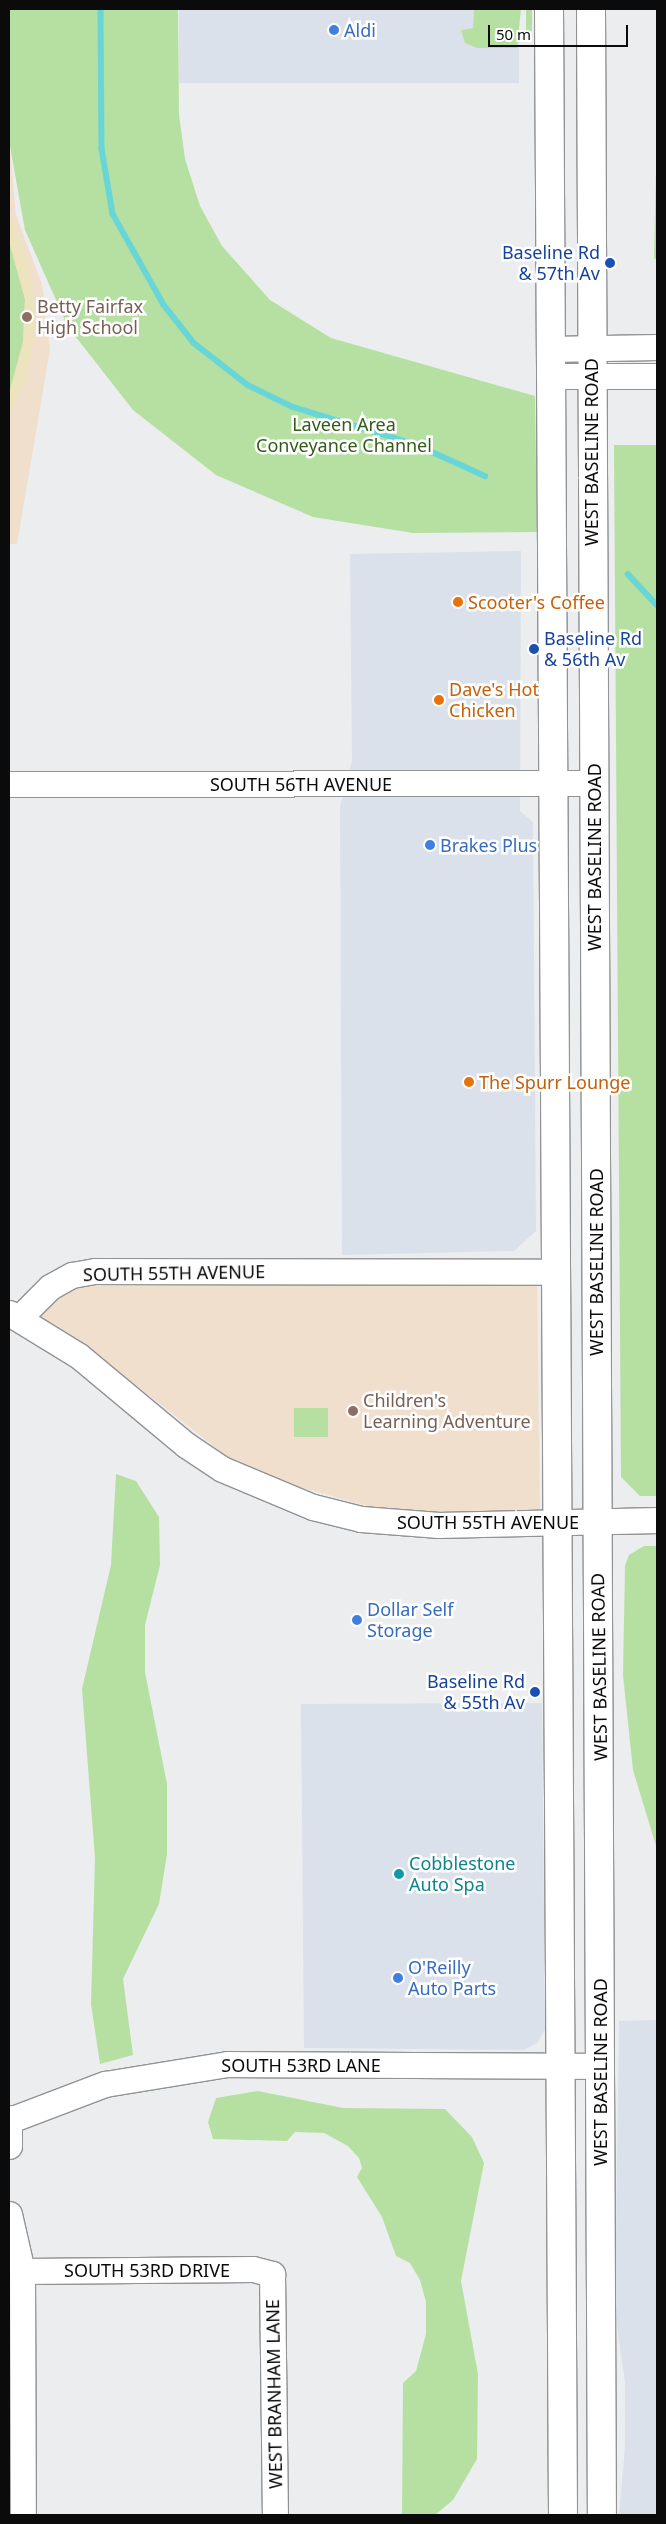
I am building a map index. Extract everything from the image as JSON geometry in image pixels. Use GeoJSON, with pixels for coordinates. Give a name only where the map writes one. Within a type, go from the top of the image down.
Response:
{"type":"FeatureCollection","features":[{"type":"Feature","properties":{"kind":"main road"},"geometry":{"type":"LineString","coordinates":[[549,9],[551,783],[563,2515]]}},
{"type":"Feature","properties":{"kind":"main road","name":"WEST BASELINE ROAD"},"geometry":{"type":"LineString","coordinates":[[591,9],[591,377],[602,2515]]}},
{"type":"Feature","properties":{"kind":"main road"},"geometry":{"type":"LineString","coordinates":[[548,114],[590,72]]}},
{"type":"Feature","properties":{"kind":"street"},"geometry":{"type":"LineString","coordinates":[[549,348],[657,347]]}},
{"type":"Feature","properties":{"kind":"street"},"geometry":{"type":"LineString","coordinates":[[549,376],[657,376]]}},
{"type":"Feature","properties":{"kind":"street","name":"SOUTH 56TH AVENUE"},"geometry":{"type":"LineString","coordinates":[[9,784],[594,783]]}},
{"type":"Feature","properties":{"kind":"street","name":"SOUTH 55TH AVENUE"},"geometry":{"type":"LineString","coordinates":[[555,1272],[95,1271],[72,1275],[50,1287],[14,1316],[79,1356],[186,1445],[259,1488],[361,1519],[439,1525],[556,1524],[657,1520]]}},
{"type":"Feature","properties":{"kind":"street","name":"SOUTH 53RD LANE"},"geometry":{"type":"LineString","coordinates":[[9,2119],[105,2084],[227,2064],[600,2066]]}},
{"type":"Feature","properties":{"kind":"street"},"geometry":{"type":"LineString","coordinates":[[9,2119],[9,2146]]}},
{"type":"Feature","properties":{"kind":"street"},"geometry":{"type":"LineString","coordinates":[[9,2214],[22,2271],[23,2515]]}},
{"type":"Feature","properties":{"kind":"street","name":"SOUTH 53RD DRIVE"},"geometry":{"type":"LineString","coordinates":[[22,2271],[253,2269],[272,2274]]}},
{"type":"Feature","properties":{"kind":"street","name":"WEST BRANHAM LANE"},"geometry":{"type":"LineString","coordinates":[[272,2274],[275,2515]]}},
{"type":"Feature","properties":{"kind":"shaded area"},"geometry":{"type":"Polygon","coordinates":[[[179,9],[519,9],[519,83],[179,83],[179,9]]]}},
{"type":"Feature","properties":{"kind":"shaded area","name":"Betty Fairfax High School"},"geometry":{"type":"Polygon","coordinates":[[[9,138],[16,215],[42,284],[50,350],[17,544],[9,544],[9,138]]]}},
{"type":"Feature","properties":{"kind":"shaded area"},"geometry":{"type":"Polygon","coordinates":[[[521,551],[520,811],[533,822],[536,1231],[514,1251],[342,1255],[340,806],[352,761],[350,554],[521,551]]]}},
{"type":"Feature","properties":{"kind":"shaded area","name":"Children's Learning Adventure"},"geometry":{"type":"Polygon","coordinates":[[[80,1281],[537,1282],[540,1513],[385,1511],[271,1479],[229,1458],[90,1349],[36,1316],[80,1281]]]}},
{"type":"Feature","properties":{"kind":"shaded area"},"geometry":{"type":"Polygon","coordinates":[[[542,1703],[545,2030],[537,2043],[524,2050],[304,2048],[301,1704],[542,1703]]]}},
{"type":"Feature","properties":{"kind":"shaded area"},"geometry":{"type":"Polygon","coordinates":[[[657,2020],[657,2515],[619,2515],[625,2447],[625,2382],[615,2314],[619,2021],[657,2020]]]}},
{"type":"Feature","properties":{"kind":"green space","name":"Laveen Area Conveyance Channel"},"geometry":{"type":"Polygon","coordinates":[[[9,9],[178,9],[179,115],[185,159],[200,206],[222,246],[270,300],[331,338],[535,396],[537,532],[413,533],[313,517],[216,475],[133,410],[68,327],[25,230],[9,141],[9,9]]]}},
{"type":"Feature","properties":{"kind":"green space"},"geometry":{"type":"Polygon","coordinates":[[[474,9],[521,9],[517,48],[477,48],[465,43],[461,30],[473,28],[474,9]]]}},
{"type":"Feature","properties":{"kind":"green space"},"geometry":{"type":"Polygon","coordinates":[[[526,9],[532,9],[532,31],[526,31],[526,9]]]}},
{"type":"Feature","properties":{"kind":"green space"},"geometry":{"type":"Polygon","coordinates":[[[657,127],[657,258],[654,259],[657,127]]]}},
{"type":"Feature","properties":{"kind":"green space"},"geometry":{"type":"Polygon","coordinates":[[[9,241],[25,299],[23,342],[9,394],[9,241]]]}},
{"type":"Feature","properties":{"kind":"green space"},"geometry":{"type":"Polygon","coordinates":[[[614,445],[657,445],[657,1496],[640,1496],[621,1477],[614,445]]]}},
{"type":"Feature","properties":{"kind":"green space"},"geometry":{"type":"Polygon","coordinates":[[[294,1408],[328,1408],[328,1437],[294,1437],[294,1408]]]}},
{"type":"Feature","properties":{"kind":"green space"},"geometry":{"type":"Polygon","coordinates":[[[116,1474],[136,1481],[159,1517],[160,1565],[145,1625],[145,1672],[167,1784],[167,1854],[159,1904],[123,1979],[133,2055],[100,2064],[91,2004],[95,1858],[82,1689],[111,1565],[116,1474]]]}},
{"type":"Feature","properties":{"kind":"green space"},"geometry":{"type":"Polygon","coordinates":[[[644,1546],[657,1546],[657,1849],[633,1770],[623,1675],[625,1566],[629,1555],[644,1546]]]}},
{"type":"Feature","properties":{"kind":"green space"},"geometry":{"type":"Polygon","coordinates":[[[258,2091],[343,2108],[445,2109],[472,2137],[484,2163],[461,2281],[478,2374],[477,2459],[453,2500],[435,2515],[402,2515],[403,2383],[416,2371],[426,2334],[426,2302],[420,2280],[410,2263],[396,2256],[382,2217],[357,2177],[362,2168],[359,2158],[348,2146],[324,2133],[295,2132],[287,2141],[213,2139],[208,2122],[216,2098],[258,2091]]]}},
{"type":"Feature","properties":{"kind":"sand"},"geometry":{"type":"Polygon","coordinates":[[[9,212],[28,259],[36,321],[27,379],[9,419],[9,394],[23,342],[25,299],[9,241],[9,212]]]}},
{"type":"Feature","properties":{"kind":"waterway"},"geometry":{"type":"LineString","coordinates":[[101,9],[102,149],[113,214],[164,305],[194,343],[248,385],[293,407],[417,445],[485,476]]}},
{"type":"Feature","properties":{"kind":"waterway"},"geometry":{"type":"LineString","coordinates":[[628,574],[657,605]]}},
{"type":"Feature","properties":{"kind":"place","name":"Aldi"},"geometry":{"type":"Point","coordinates":[334,30]}},
{"type":"Feature","properties":{"kind":"place","name":"Baseline Rd & 57th Av"},"geometry":{"type":"Point","coordinates":[610,263]}},
{"type":"Feature","properties":{"kind":"place","name":"Betty Fairfax High School"},"geometry":{"type":"Point","coordinates":[27,317]}},
{"type":"Feature","properties":{"kind":"place","name":"Scooter's Coffee"},"geometry":{"type":"Point","coordinates":[458,602]}},
{"type":"Feature","properties":{"kind":"place","name":"Baseline Rd & 56th Av"},"geometry":{"type":"Point","coordinates":[534,649]}},
{"type":"Feature","properties":{"kind":"place","name":"Dave's Hot Chicken"},"geometry":{"type":"Point","coordinates":[439,700]}},
{"type":"Feature","properties":{"kind":"place","name":"Brakes Plus"},"geometry":{"type":"Point","coordinates":[430,845]}},
{"type":"Feature","properties":{"kind":"place","name":"The Spurr Lounge"},"geometry":{"type":"Point","coordinates":[469,1082]}},
{"type":"Feature","properties":{"kind":"place","name":"Children's Learning Adventure"},"geometry":{"type":"Point","coordinates":[353,1411]}},
{"type":"Feature","properties":{"kind":"place","name":"Dollar Self Storage"},"geometry":{"type":"Point","coordinates":[357,1620]}},
{"type":"Feature","properties":{"kind":"place","name":"Baseline Rd & 55th Av"},"geometry":{"type":"Point","coordinates":[535,1692]}},
{"type":"Feature","properties":{"kind":"place","name":"Cobblestone Auto Spa"},"geometry":{"type":"Point","coordinates":[399,1874]}},
{"type":"Feature","properties":{"kind":"place","name":"O'Reilly Auto Parts"},"geometry":{"type":"Point","coordinates":[398,1978]}}]}
